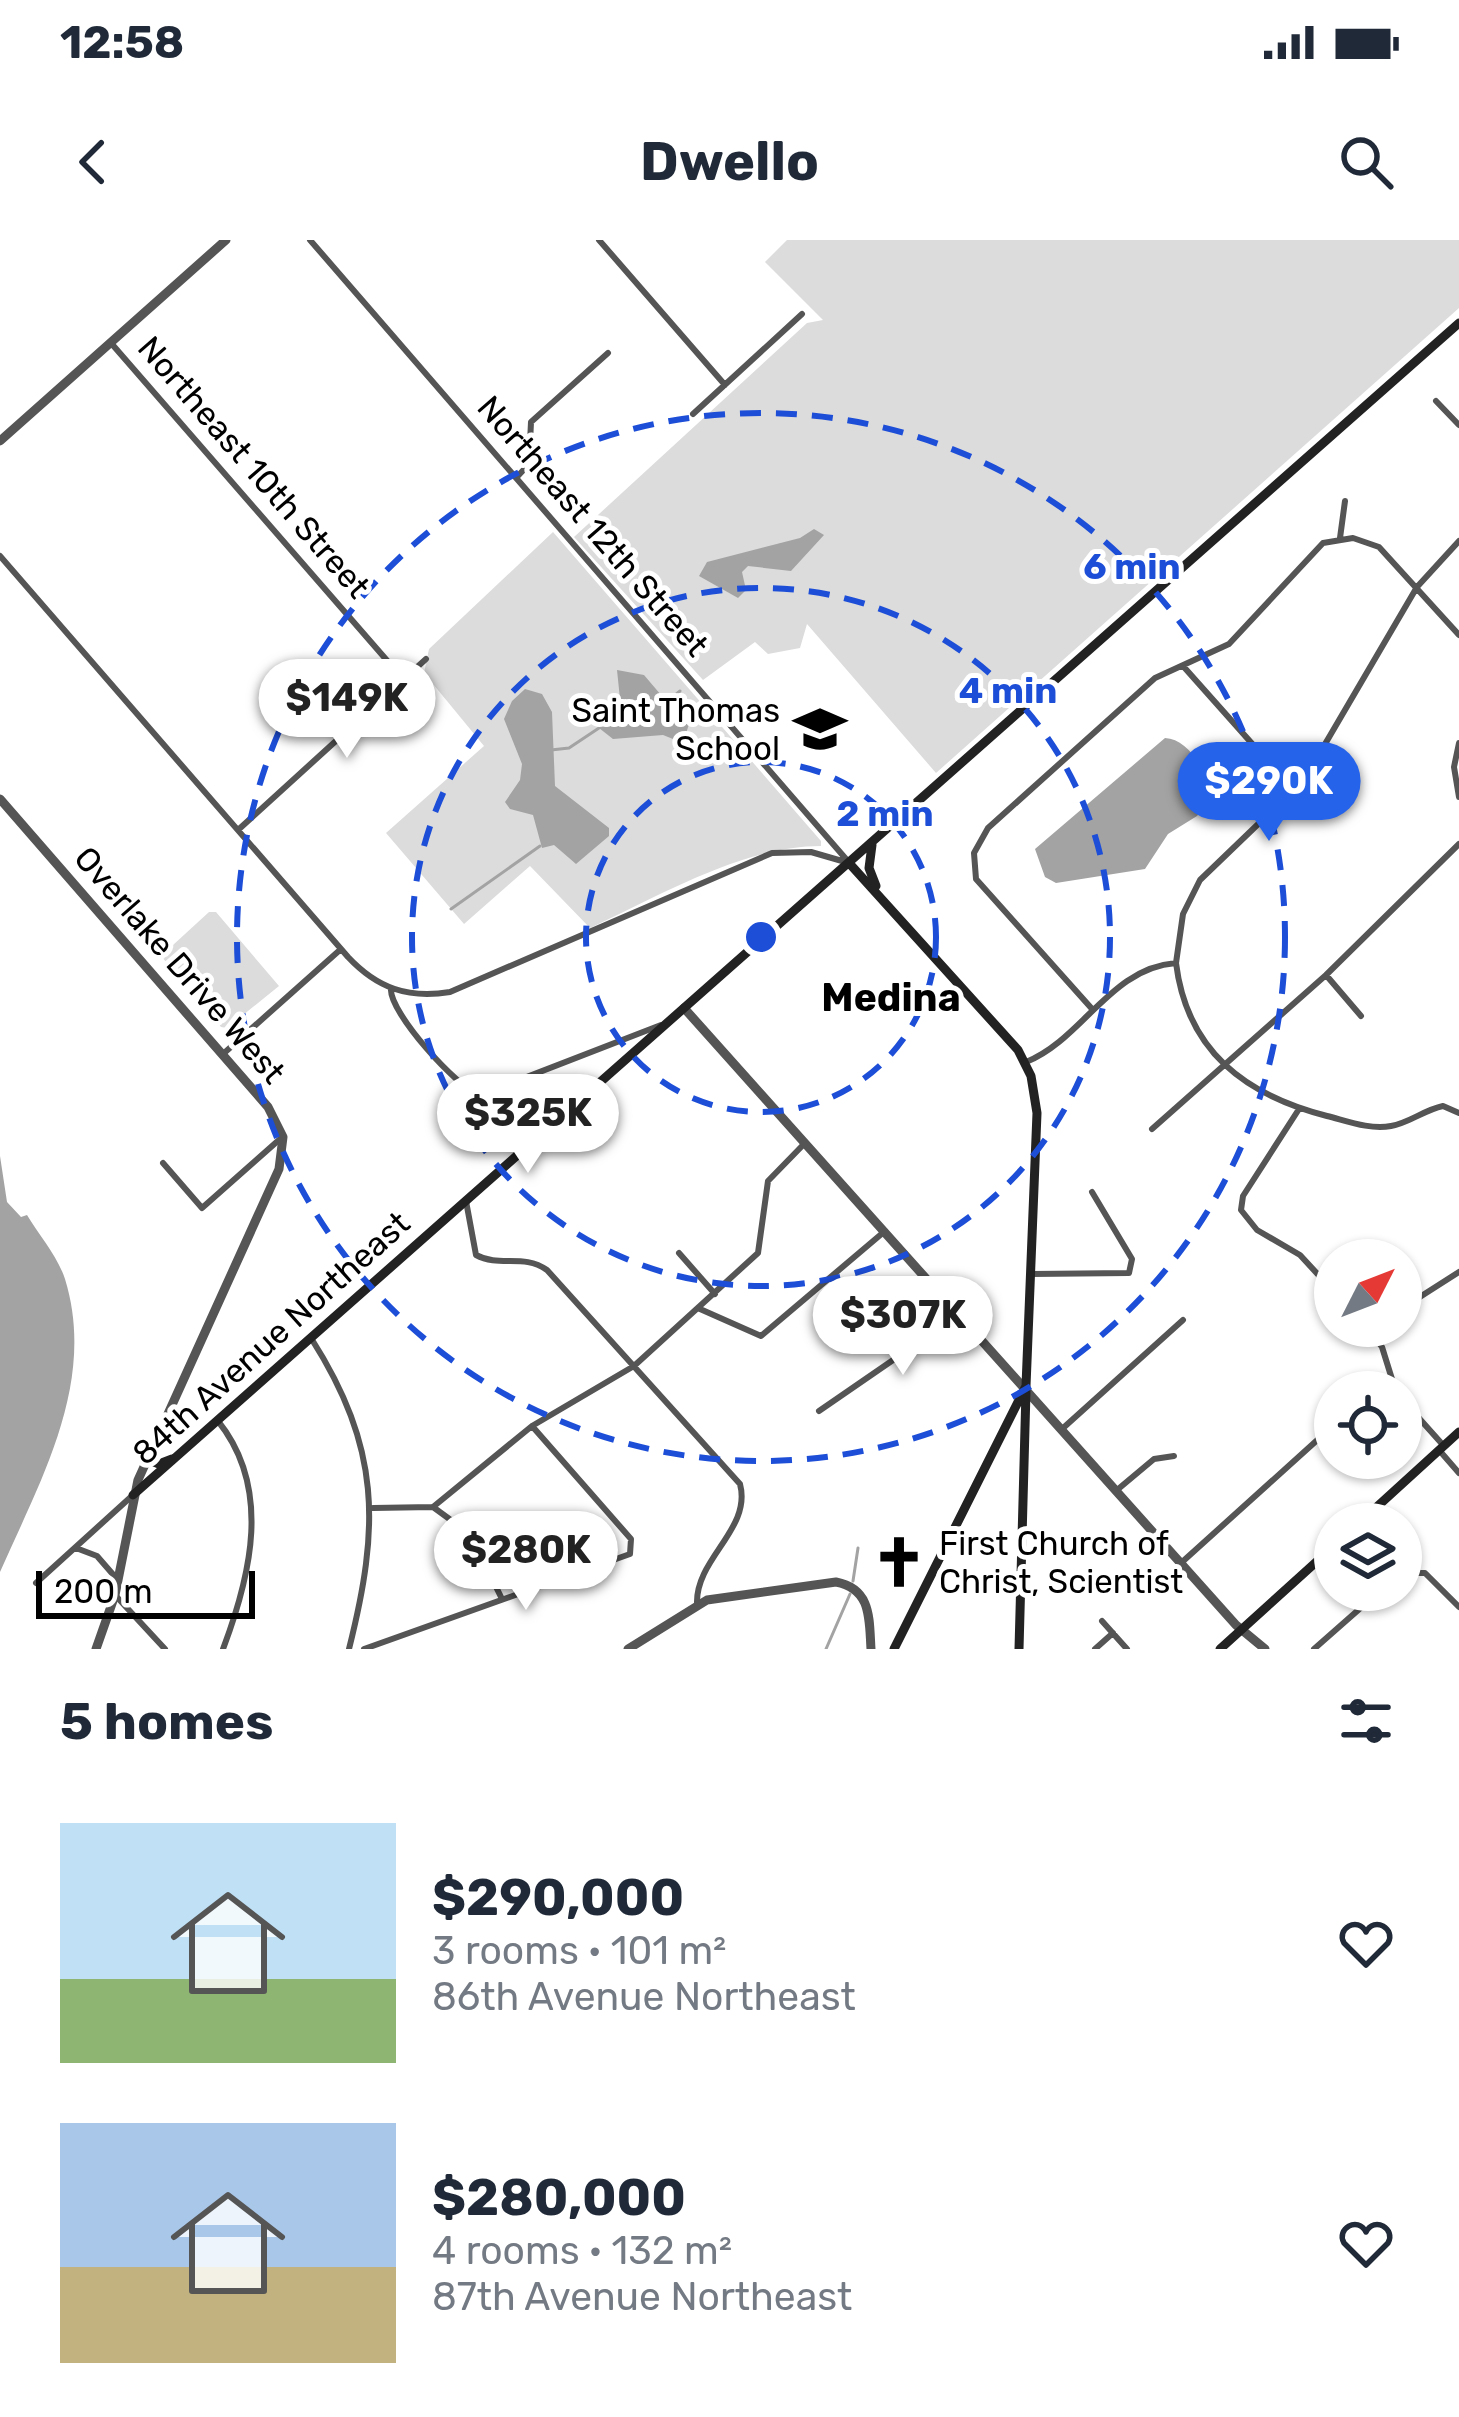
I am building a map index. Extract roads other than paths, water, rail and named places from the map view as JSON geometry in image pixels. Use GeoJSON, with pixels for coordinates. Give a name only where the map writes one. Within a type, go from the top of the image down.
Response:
{"type":"FeatureCollection","features":[{"type":"Feature","properties":{"kind":"main road","name":"84th Avenue Northeast"},"geometry":{"type":"LineString","coordinates":[[134,1495],[1459,323]]}},
{"type":"Feature","properties":{"kind":"main road"},"geometry":{"type":"LineString","coordinates":[[872,842],[869,868],[880,897]]}},
{"type":"Feature","properties":{"kind":"main road","name":"Northeast 12th Street"},"geometry":{"type":"LineString","coordinates":[[849,863],[1025,1062]]}},
{"type":"Feature","properties":{"kind":"main road"},"geometry":{"type":"LineString","coordinates":[[1019,1649],[1037,1113],[1025,1062]]}},
{"type":"Feature","properties":{"kind":"main road"},"geometry":{"type":"LineString","coordinates":[[894,1649],[1026,1386]]}},
{"type":"Feature","properties":{"kind":"main road"},"geometry":{"type":"LineString","coordinates":[[1381,1503],[1459,1432]]}},
{"type":"Feature","properties":{"kind":"main road"},"geometry":{"type":"LineString","coordinates":[[998,1448],[1015,1442],[1024,1452]]}},
{"type":"Feature","properties":{"kind":"main road"},"geometry":{"type":"LineString","coordinates":[[147,1459],[158,1464],[177,1457]]}},
{"type":"Feature","properties":{"kind":"main road"},"geometry":{"type":"LineString","coordinates":[[1220,1649],[1314,1564]]}},
{"type":"Feature","properties":{"kind":"street"},"geometry":{"type":"LineString","coordinates":[[0,441],[226,240]]}},
{"type":"Feature","properties":{"kind":"street","name":"Northeast 12th Street"},"geometry":{"type":"LineString","coordinates":[[310,240],[849,863]]}},
{"type":"Feature","properties":{"kind":"street"},"geometry":{"type":"LineString","coordinates":[[599,240],[725,385]]}},
{"type":"Feature","properties":{"kind":"street"},"geometry":{"type":"LineString","coordinates":[[693,415],[802,314]]}},
{"type":"Feature","properties":{"kind":"street","name":"Northeast 10th Street"},"geometry":{"type":"LineString","coordinates":[[110,343],[404,680]]}},
{"type":"Feature","properties":{"kind":"street"},"geometry":{"type":"LineString","coordinates":[[516,478],[529,464],[531,422],[608,353]]}},
{"type":"Feature","properties":{"kind":"street"},"geometry":{"type":"LineString","coordinates":[[1436,401],[1459,425]]}},
{"type":"Feature","properties":{"kind":"street"},"geometry":{"type":"LineString","coordinates":[[1340,538],[1346,501]]}},
{"type":"Feature","properties":{"kind":"street"},"geometry":{"type":"LineString","coordinates":[[1093,1010],[982,890],[974,853],[988,828],[1164,672],[1229,644],[1309,553],[1340,538],[1379,547],[1459,635]]}},
{"type":"Feature","properties":{"kind":"street"},"geometry":{"type":"LineString","coordinates":[[1459,542],[1417,587],[1295,792],[1200,880],[1183,914],[1177,963],[1186,1014],[1223,1066],[1265,1096],[1370,1126],[1389,1127],[1442,1106],[1459,1113]]}},
{"type":"Feature","properties":{"kind":"street"},"geometry":{"type":"LineString","coordinates":[[0,556],[341,949],[369,977],[391,989],[420,995],[450,992],[787,850],[849,863]]}},
{"type":"Feature","properties":{"kind":"street"},"geometry":{"type":"LineString","coordinates":[[238,830],[427,659]]}},
{"type":"Feature","properties":{"kind":"street"},"geometry":{"type":"LineString","coordinates":[[1183,666],[1295,792]]}},
{"type":"Feature","properties":{"kind":"street"},"geometry":{"type":"LineString","coordinates":[[1459,743],[1454,767],[1459,797]]}},
{"type":"Feature","properties":{"kind":"street","name":"Overlake Drive West"},"geometry":{"type":"LineString","coordinates":[[0,799],[268,1107],[283,1137],[279,1169],[147,1459],[134,1495],[115,1595],[96,1649]]}},
{"type":"Feature","properties":{"kind":"street"},"geometry":{"type":"LineString","coordinates":[[817,853],[826,846],[824,833]]}},
{"type":"Feature","properties":{"kind":"street"},"geometry":{"type":"LineString","coordinates":[[1152,1129],[1326,975],[1459,844]]}},
{"type":"Feature","properties":{"kind":"street"},"geometry":{"type":"LineString","coordinates":[[223,1054],[341,949]]}},
{"type":"Feature","properties":{"kind":"street"},"geometry":{"type":"LineString","coordinates":[[1025,1062],[1060,1041],[1134,974],[1177,963]]}},
{"type":"Feature","properties":{"kind":"street"},"geometry":{"type":"LineString","coordinates":[[1326,975],[1361,1016]]}},
{"type":"Feature","properties":{"kind":"street"},"geometry":{"type":"LineString","coordinates":[[391,989],[396,1010],[464,1088],[481,1095],[646,1027],[665,1024]]}},
{"type":"Feature","properties":{"kind":"street"},"geometry":{"type":"LineString","coordinates":[[684,1008],[1181,1563],[1264,1649]]}},
{"type":"Feature","properties":{"kind":"street"},"geometry":{"type":"LineString","coordinates":[[1299,1108],[1243,1196],[1244,1216],[1314,1270]]}},
{"type":"Feature","properties":{"kind":"street"},"geometry":{"type":"LineString","coordinates":[[163,1163],[202,1208],[283,1137]]}},
{"type":"Feature","properties":{"kind":"street"},"geometry":{"type":"LineString","coordinates":[[433,1507],[532,1426],[634,1366],[758,1253],[768,1181],[806,1141]]}},
{"type":"Feature","properties":{"kind":"street"},"geometry":{"type":"LineString","coordinates":[[1032,1274],[1129,1273],[1132,1259],[1092,1192]]}},
{"type":"Feature","properties":{"kind":"street"},"geometry":{"type":"LineString","coordinates":[[466,1201],[476,1255],[492,1261],[528,1259],[542,1266],[736,1478],[742,1492],[740,1513],[704,1573],[697,1604]]}},
{"type":"Feature","properties":{"kind":"street"},"geometry":{"type":"LineString","coordinates":[[700,1309],[761,1336],[886,1230]]}},
{"type":"Feature","properties":{"kind":"street"},"geometry":{"type":"LineString","coordinates":[[679,1253],[715,1294]]}},
{"type":"Feature","properties":{"kind":"street"},"geometry":{"type":"LineString","coordinates":[[1422,1296],[1459,1272]]}},
{"type":"Feature","properties":{"kind":"street"},"geometry":{"type":"LineString","coordinates":[[819,1411],[896,1358],[953,1303]]}},
{"type":"Feature","properties":{"kind":"street"},"geometry":{"type":"LineString","coordinates":[[1063,1430],[1183,1321]]}},
{"type":"Feature","properties":{"kind":"street"},"geometry":{"type":"LineString","coordinates":[[311,1338],[355,1418],[374,1508],[366,1584],[350,1649]]}},
{"type":"Feature","properties":{"kind":"street"},"geometry":{"type":"LineString","coordinates":[[218,1421],[245,1465],[252,1502],[242,1593],[223,1649]]}},
{"type":"Feature","properties":{"kind":"street"},"geometry":{"type":"LineString","coordinates":[[1422,1424],[1459,1472]]}},
{"type":"Feature","properties":{"kind":"street"},"geometry":{"type":"LineString","coordinates":[[364,1649],[626,1557],[633,1549],[631,1539],[532,1426]]}},
{"type":"Feature","properties":{"kind":"street"},"geometry":{"type":"LineString","coordinates":[[1181,1563],[1314,1443]]}},
{"type":"Feature","properties":{"kind":"street"},"geometry":{"type":"LineString","coordinates":[[1117,1490],[1154,1460],[1174,1456]]}},
{"type":"Feature","properties":{"kind":"street","name":"84th Avenue Northeast"},"geometry":{"type":"LineString","coordinates":[[36,1583],[134,1495]]}},
{"type":"Feature","properties":{"kind":"street"},"geometry":{"type":"LineString","coordinates":[[374,1508],[433,1507],[470,1534],[502,1599]]}},
{"type":"Feature","properties":{"kind":"street"},"geometry":{"type":"LineString","coordinates":[[76,1548],[97,1556],[117,1579]]}},
{"type":"Feature","properties":{"kind":"street"},"geometry":{"type":"LineString","coordinates":[[1422,1574],[1459,1607]]}},
{"type":"Feature","properties":{"kind":"street"},"geometry":{"type":"LineString","coordinates":[[628,1649],[697,1604],[780,1588],[845,1584],[866,1603],[872,1649]]}},
{"type":"Feature","properties":{"kind":"street"},"geometry":{"type":"LineString","coordinates":[[115,1595],[165,1649]]}},
{"type":"Feature","properties":{"kind":"street"},"geometry":{"type":"LineString","coordinates":[[1314,1649],[1357,1611]]}},
{"type":"Feature","properties":{"kind":"street"},"geometry":{"type":"LineString","coordinates":[[1102,1621],[1127,1649]]}},
{"type":"Feature","properties":{"kind":"street"},"geometry":{"type":"LineString","coordinates":[[1095,1649],[1113,1633]]}},
{"type":"Feature","properties":{"kind":"waterway"},"geometry":{"type":"LineString","coordinates":[[674,696],[680,691]]}},
{"type":"Feature","properties":{"kind":"waterway"},"geometry":{"type":"LineString","coordinates":[[551,750],[569,748],[599,728]]}},
{"type":"Feature","properties":{"kind":"waterway"},"geometry":{"type":"LineString","coordinates":[[451,909],[540,846]]}},
{"type":"Feature","properties":{"kind":"waterway"},"geometry":{"type":"LineString","coordinates":[[853,1581],[858,1548]]}},
{"type":"Feature","properties":{"kind":"waterway"},"geometry":{"type":"LineString","coordinates":[[826,1649],[850,1594]]}},
{"type":"Feature","properties":{"kind":"place","name":"Saint Thomas School"},"geometry":{"type":"Point","coordinates":[820,729]}},
{"type":"Feature","properties":{"kind":"place","name":"First Church of Christ, Scientist"},"geometry":{"type":"Point","coordinates":[899,1562]}},
{"type":"Feature","properties":{"kind":"district","name":"Medina"},"geometry":{"type":"Point","coordinates":[891,998]}}]}
